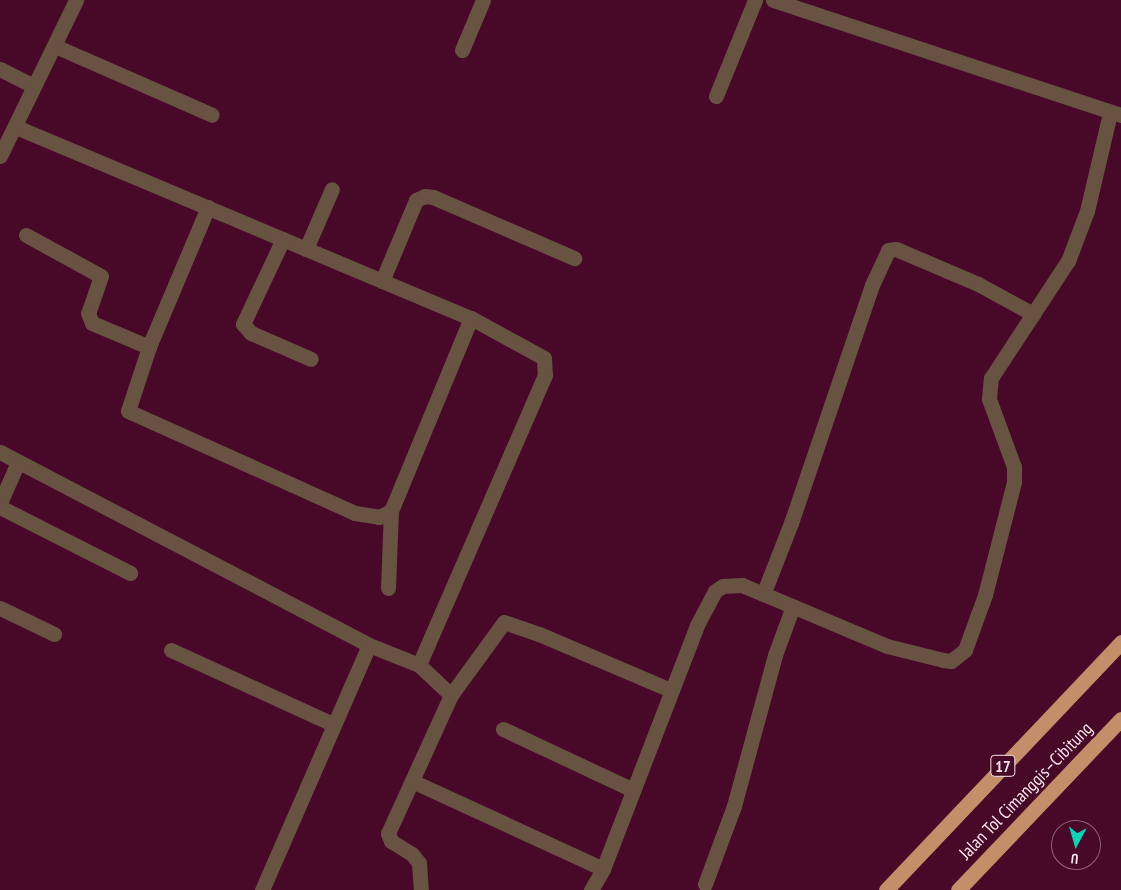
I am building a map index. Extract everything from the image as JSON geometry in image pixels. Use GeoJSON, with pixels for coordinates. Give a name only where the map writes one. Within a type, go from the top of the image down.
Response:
{"type":"FeatureCollection","features":[{"type":"Feature","properties":{"kind":"highway","name":"Jalan Tol Cimanggis–Cibitung"},"geometry":{"type":"LineString","coordinates":[[886,890],[1121,642]]}},
{"type":"Feature","properties":{"kind":"highway","name":"Jalan Tol Cimanggis–Cibitung"},"geometry":{"type":"LineString","coordinates":[[958,890],[1121,719]]}},
{"type":"Feature","properties":{"kind":"street"},"geometry":{"type":"LineString","coordinates":[[0,156],[16,128],[33,86],[55,46],[76,0]]}},
{"type":"Feature","properties":{"kind":"street"},"geometry":{"type":"LineString","coordinates":[[462,50],[483,0]]}},
{"type":"Feature","properties":{"kind":"street"},"geometry":{"type":"LineString","coordinates":[[716,96],[755,0]]}},
{"type":"Feature","properties":{"kind":"street"},"geometry":{"type":"LineString","coordinates":[[591,890],[603,869],[670,690],[697,625],[715,592],[724,586],[742,585],[764,592],[887,646],[951,661],[965,650],[985,595],[1014,482],[1014,467],[989,399],[991,378],[1059,278],[1081,231],[1115,114],[773,0]]}},
{"type":"Feature","properties":{"kind":"street"},"geometry":{"type":"LineString","coordinates":[[55,46],[212,115]]}},
{"type":"Feature","properties":{"kind":"street"},"geometry":{"type":"LineString","coordinates":[[0,69],[33,86]]}},
{"type":"Feature","properties":{"kind":"street"},"geometry":{"type":"LineString","coordinates":[[16,128],[471,318],[541,354],[546,370],[419,666]]}},
{"type":"Feature","properties":{"kind":"street"},"geometry":{"type":"LineString","coordinates":[[306,250],[332,189]]}},
{"type":"Feature","properties":{"kind":"street"},"geometry":{"type":"LineString","coordinates":[[382,282],[416,200],[425,196],[574,258]]}},
{"type":"Feature","properties":{"kind":"street"},"geometry":{"type":"LineString","coordinates":[[208,207],[149,347],[129,401],[129,413],[355,513],[379,517],[391,511]]}},
{"type":"Feature","properties":{"kind":"street"},"geometry":{"type":"LineString","coordinates":[[26,235],[101,276],[88,314],[92,323],[149,347]]}},
{"type":"Feature","properties":{"kind":"street"},"geometry":{"type":"LineString","coordinates":[[283,239],[243,324],[251,333],[311,359]]}},
{"type":"Feature","properties":{"kind":"street"},"geometry":{"type":"LineString","coordinates":[[764,592],[791,523],[872,285],[888,250],[896,249],[978,284],[1033,314]]}},
{"type":"Feature","properties":{"kind":"street"},"geometry":{"type":"LineString","coordinates":[[388,588],[391,511],[471,318]]}},
{"type":"Feature","properties":{"kind":"street"},"geometry":{"type":"LineString","coordinates":[[0,452],[369,645],[419,666],[451,694]]}},
{"type":"Feature","properties":{"kind":"street"},"geometry":{"type":"LineString","coordinates":[[0,503],[18,462]]}},
{"type":"Feature","properties":{"kind":"street"},"geometry":{"type":"LineString","coordinates":[[0,507],[130,573]]}},
{"type":"Feature","properties":{"kind":"street"},"geometry":{"type":"LineString","coordinates":[[706,884],[734,806],[775,655],[793,606]]}},
{"type":"Feature","properties":{"kind":"street"},"geometry":{"type":"LineString","coordinates":[[0,608],[54,634]]}},
{"type":"Feature","properties":{"kind":"street"},"geometry":{"type":"LineString","coordinates":[[420,890],[419,863],[412,854],[392,841],[388,833],[451,694],[504,622],[532,631],[670,690]]}},
{"type":"Feature","properties":{"kind":"street"},"geometry":{"type":"LineString","coordinates":[[262,890],[369,645]]}},
{"type":"Feature","properties":{"kind":"street"},"geometry":{"type":"LineString","coordinates":[[171,650],[333,724]]}},
{"type":"Feature","properties":{"kind":"street"},"geometry":{"type":"LineString","coordinates":[[503,729],[633,790]]}},
{"type":"Feature","properties":{"kind":"street"},"geometry":{"type":"LineString","coordinates":[[412,781],[603,869]]}}]}
